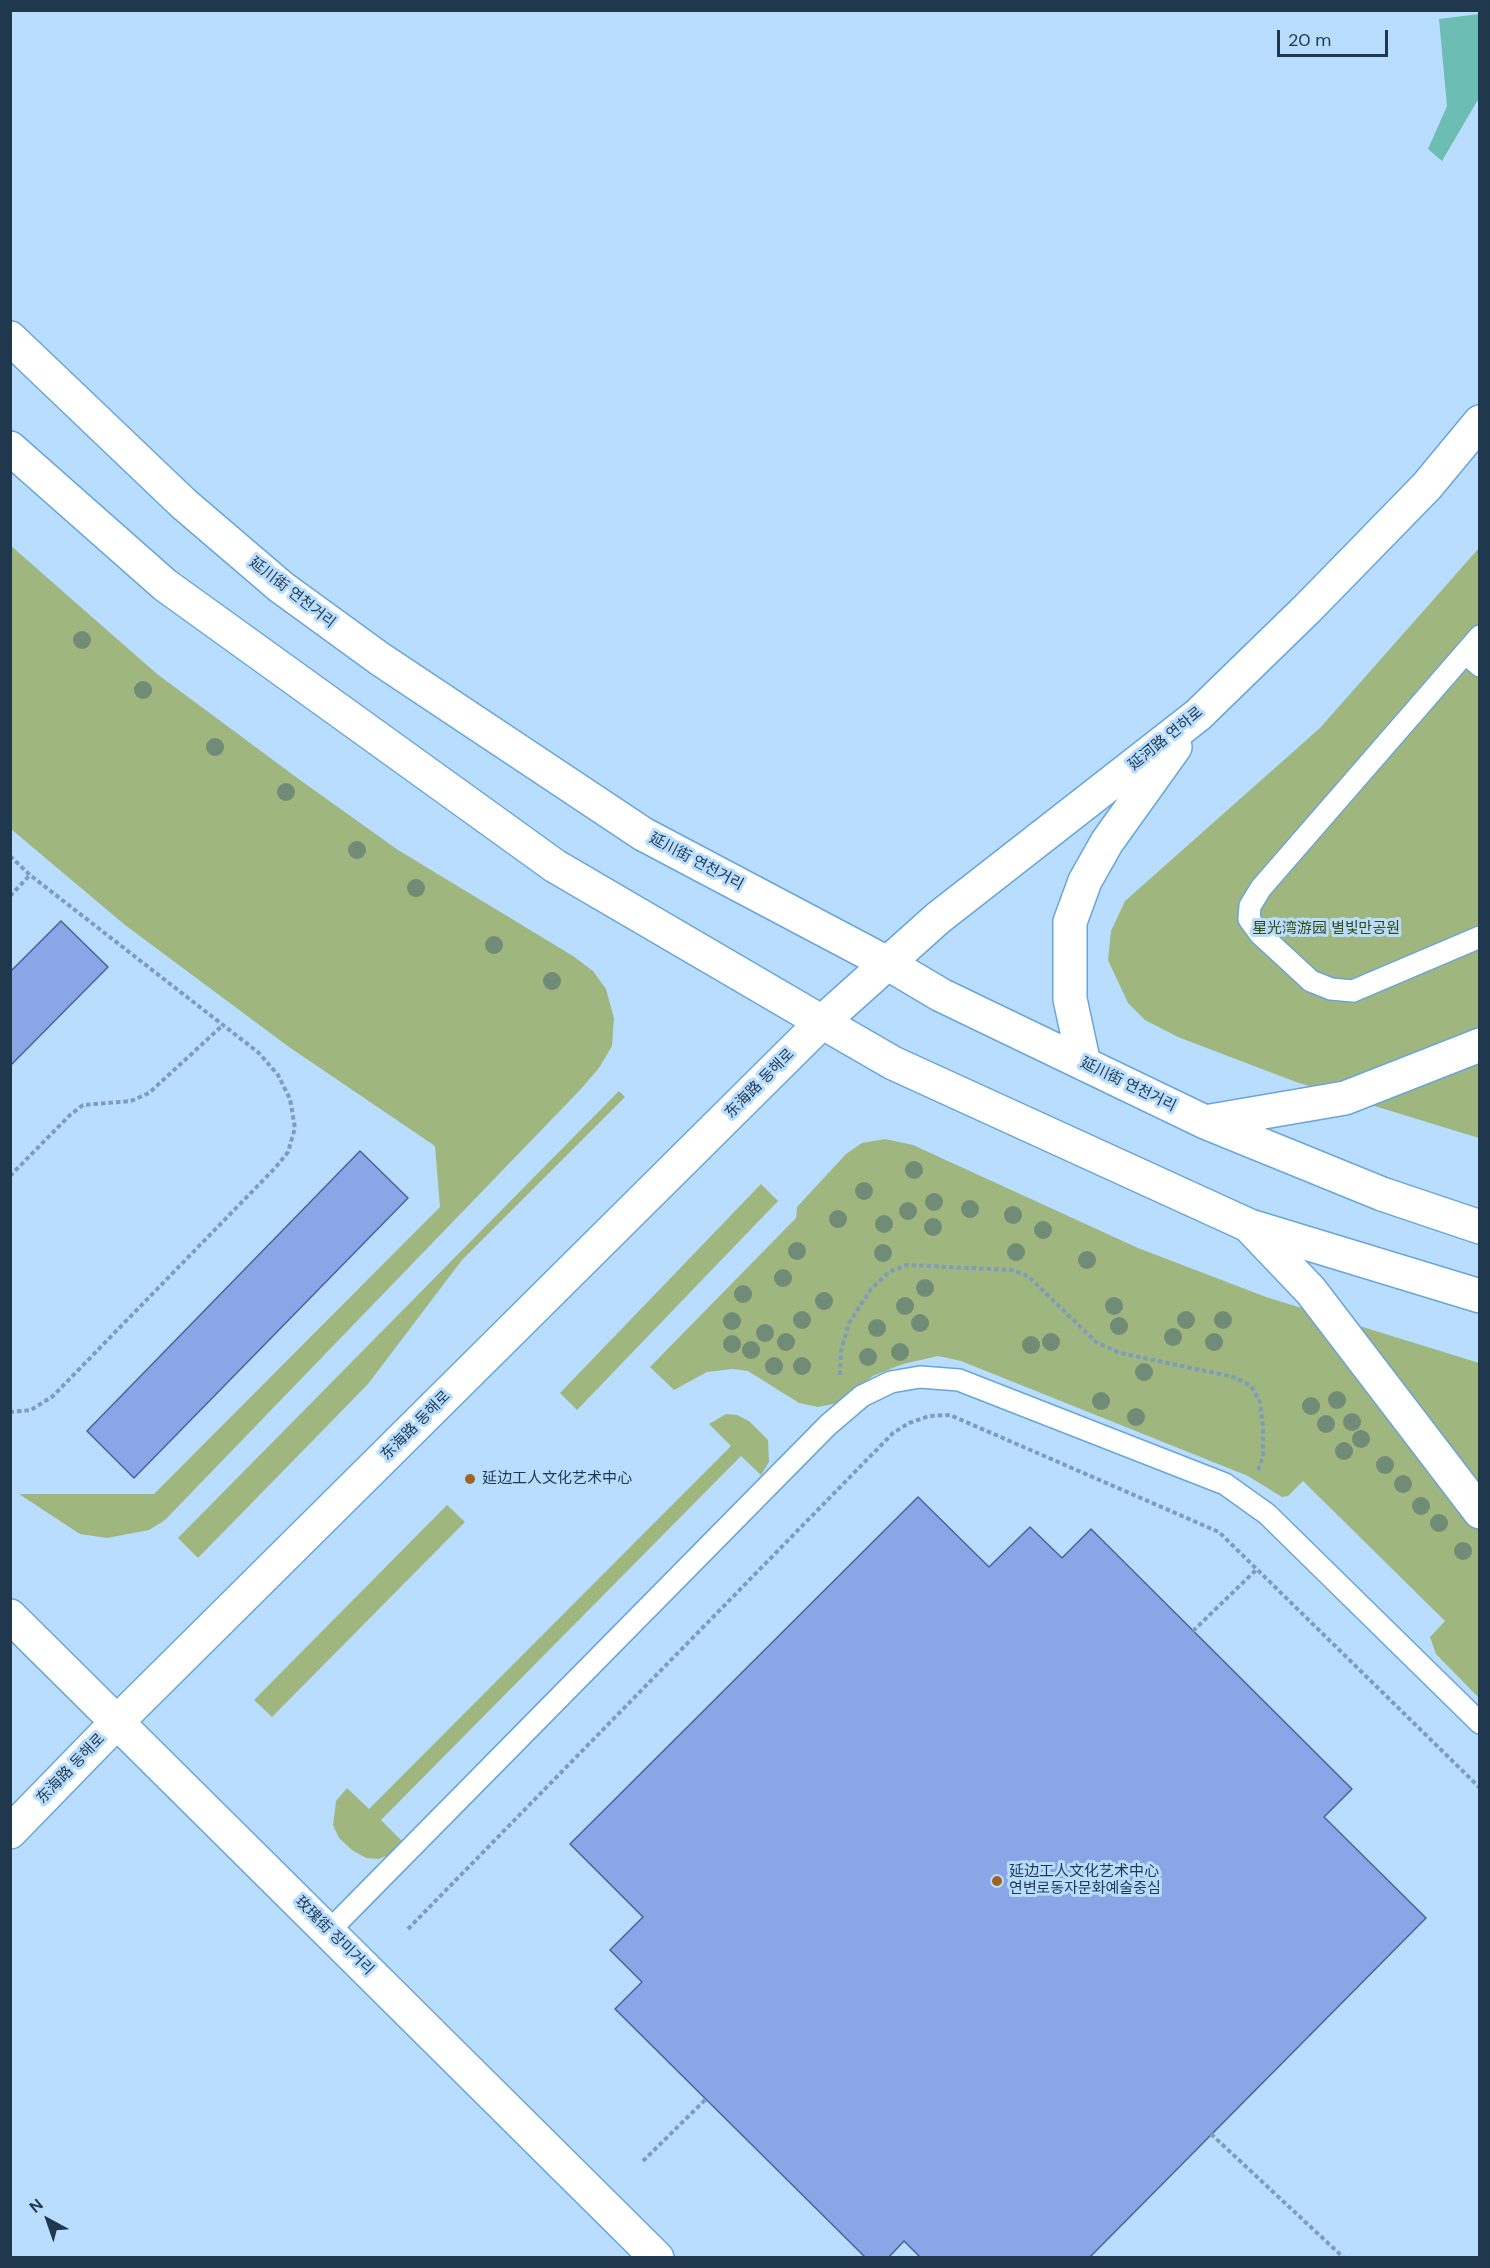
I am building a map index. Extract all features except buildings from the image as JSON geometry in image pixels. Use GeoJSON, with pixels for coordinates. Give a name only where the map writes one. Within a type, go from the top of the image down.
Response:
{"type":"FeatureCollection","features":[{"type":"Feature","properties":{"kind":"main road","name":"延川街 연천거리"},"geometry":{"type":"LineString","coordinates":[[10,338],[184,504],[281,587],[380,659],[644,834],[886,963],[941,995],[1205,1122],[1382,1194],[1479,1227]]}},
{"type":"Feature","properties":{"kind":"main road","name":"延河路 연하로"},"geometry":{"type":"LineString","coordinates":[[822,1022],[938,918],[1198,715],[1308,608],[1427,486],[1479,422]]}},
{"type":"Feature","properties":{"kind":"main road"},"geometry":{"type":"LineString","coordinates":[[10,448],[165,585],[555,866],[893,1063],[1250,1226],[1479,1296]]}},
{"type":"Feature","properties":{"kind":"main road"},"geometry":{"type":"LineString","coordinates":[[1084,1064],[1070,999],[1070,922],[1085,881],[1107,842],[1198,715]]}},
{"type":"Feature","properties":{"kind":"main road","name":"东海路 동해로"},"geometry":{"type":"LineString","coordinates":[[10,1832],[822,1022]]}},
{"type":"Feature","properties":{"kind":"main road"},"geometry":{"type":"LineString","coordinates":[[1205,1122],[1345,1098],[1479,1045]]}},
{"type":"Feature","properties":{"kind":"main road"},"geometry":{"type":"LineString","coordinates":[[1250,1226],[1311,1291],[1479,1512]]}},
{"type":"Feature","properties":{"kind":"main road","name":"玫瑰街 장미거리"},"geometry":{"type":"LineString","coordinates":[[10,1616],[657,2258]]}},
{"type":"Feature","properties":{"kind":"lane"},"geometry":{"type":"LineString","coordinates":[[1479,636],[1472,660],[1261,888],[1250,906],[1249,919],[1260,934],[1311,981],[1331,989],[1353,990],[1479,937]]}},
{"type":"Feature","properties":{"kind":"lane"},"geometry":{"type":"LineString","coordinates":[[329,1932],[828,1425],[862,1396],[891,1382],[920,1377],[959,1380],[1225,1484],[1267,1514],[1479,1722]]}},
{"type":"Feature","properties":{"kind":"path"},"geometry":{"type":"LineString","coordinates":[[10,856],[30,875],[259,1053],[278,1075],[286,1091],[295,1128],[288,1152],[53,1396],[31,1410],[10,1412]]}},
{"type":"Feature","properties":{"kind":"path"},"geometry":{"type":"LineString","coordinates":[[10,896],[30,875]]}},
{"type":"Feature","properties":{"kind":"path"},"geometry":{"type":"LineString","coordinates":[[10,1176],[83,1105],[131,1101],[149,1093],[223,1025]]}},
{"type":"Feature","properties":{"kind":"path"},"geometry":{"type":"LineString","coordinates":[[848,1408],[840,1374],[841,1351],[849,1323],[871,1288],[889,1272],[906,1265],[1012,1270],[1028,1276],[1096,1342],[1120,1353],[1234,1377],[1251,1386],[1260,1402],[1263,1456],[1249,1502]]}},
{"type":"Feature","properties":{"kind":"path"},"geometry":{"type":"LineString","coordinates":[[408,1929],[893,1433],[909,1423],[929,1416],[950,1415],[1219,1532],[1479,1788]]}},
{"type":"Feature","properties":{"kind":"path"},"geometry":{"type":"LineString","coordinates":[[1194,1631],[1257,1569]]}},
{"type":"Feature","properties":{"kind":"path"},"geometry":{"type":"LineString","coordinates":[[643,2161],[706,2099]]}},
{"type":"Feature","properties":{"kind":"path"},"geometry":{"type":"LineString","coordinates":[[1211,2134],[1344,2258]]}},
{"type":"Feature","properties":{"kind":"green space"},"geometry":{"type":"Polygon","coordinates":[[[10,545],[157,674],[300,780],[398,850],[573,956],[593,971],[606,989],[614,1018],[612,1046],[599,1068],[580,1090],[165,1520],[149,1530],[107,1538],[80,1534],[19,1494],[154,1494],[440,1207],[435,1146],[289,1047],[125,925],[11,829],[10,545]]]}},
{"type":"Feature","properties":{"kind":"green space","name":"星光湾游园 별빛만공원"},"geometry":{"type":"Polygon","coordinates":[[[1479,548],[1479,1138],[1296,1082],[1178,1037],[1145,1020],[1128,1003],[1108,960],[1111,931],[1125,901],[1320,728],[1479,548]]]}},
{"type":"Feature","properties":{"kind":"green space"},"geometry":{"type":"Polygon","coordinates":[[[619,1091],[625,1097],[462,1260],[368,1384],[198,1558],[178,1538],[619,1091]]]}},
{"type":"Feature","properties":{"kind":"green space"},"geometry":{"type":"Polygon","coordinates":[[[885,1139],[913,1145],[1138,1248],[1266,1297],[1479,1363],[1479,1698],[1436,1654],[1430,1637],[1445,1621],[1303,1481],[1288,1496],[1282,1497],[1248,1476],[961,1361],[938,1356],[903,1364],[873,1376],[838,1403],[818,1407],[799,1403],[748,1371],[732,1369],[707,1372],[674,1390],[650,1367],[796,1218],[797,1207],[846,1154],[862,1143],[885,1139]]]}},
{"type":"Feature","properties":{"kind":"green space"},"geometry":{"type":"Polygon","coordinates":[[[761,1184],[778,1201],[577,1410],[560,1393],[761,1184]]]}},
{"type":"Feature","properties":{"kind":"green space"},"geometry":{"type":"Polygon","coordinates":[[[726,1414],[737,1415],[749,1421],[768,1440],[769,1462],[761,1475],[741,1456],[381,1820],[403,1842],[396,1852],[379,1859],[366,1858],[352,1850],[339,1838],[333,1825],[336,1801],[347,1788],[369,1809],[731,1446],[709,1424],[726,1414]]]}},
{"type":"Feature","properties":{"kind":"green space"},"geometry":{"type":"Polygon","coordinates":[[[447,1505],[465,1522],[272,1717],[254,1700],[447,1505]]]}},
{"type":"Feature","properties":{"kind":"shaded area"},"geometry":{"type":"Polygon","coordinates":[[[1479,14],[1479,98],[1442,161],[1428,149],[1447,106],[1439,19],[1479,14]]]}},
{"type":"Feature","properties":{"kind":"place","name":"延边工人文化艺术中心"},"geometry":{"type":"Point","coordinates":[470,1479]}},
{"type":"Feature","properties":{"kind":"place","name":"延边工人文化艺术中心 연변로동자문화예술중심"},"geometry":{"type":"Point","coordinates":[997,1881]}}]}
